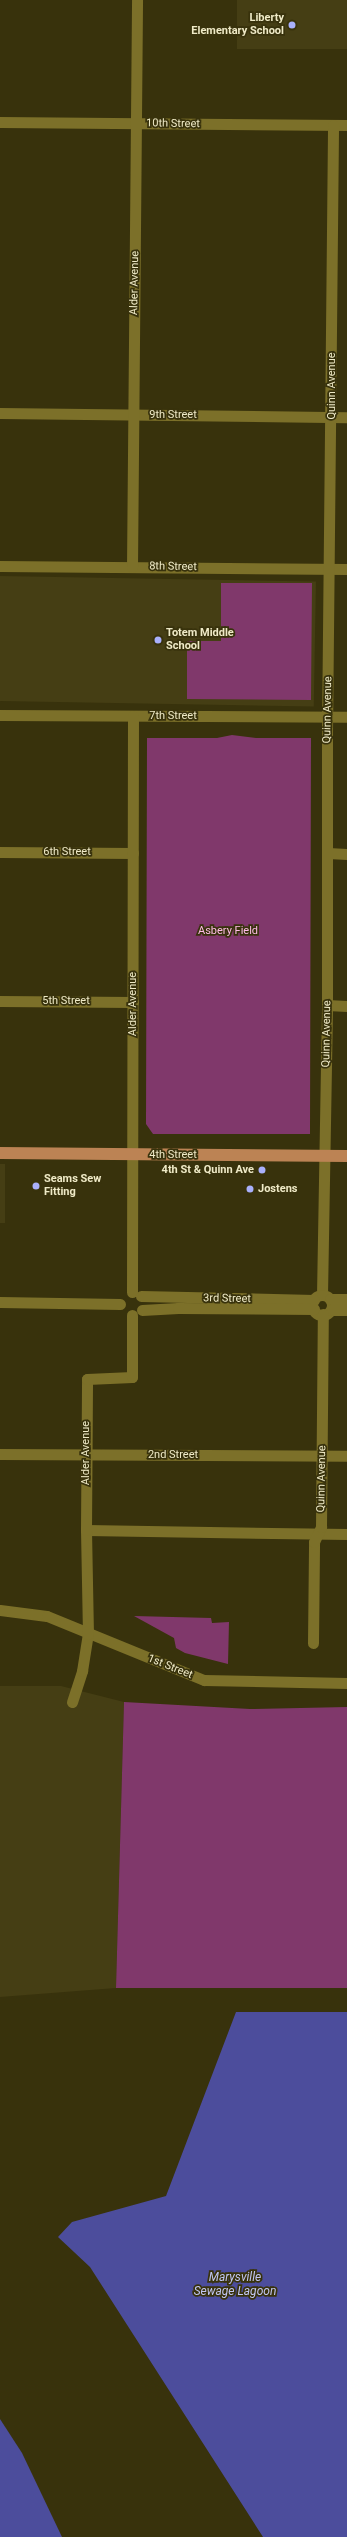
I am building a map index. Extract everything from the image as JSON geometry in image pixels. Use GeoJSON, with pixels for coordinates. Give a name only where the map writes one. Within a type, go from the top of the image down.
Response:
{"type":"FeatureCollection","features":[{"type":"Feature","properties":{"kind":"main road","name":"4th Street"},"geometry":{"type":"LineString","coordinates":[[0,1153],[347,1156]]}},
{"type":"Feature","properties":{"kind":"street","name":"Alder Avenue"},"geometry":{"type":"LineString","coordinates":[[132,567],[137,0]]}},
{"type":"Feature","properties":{"kind":"street","name":"10th Street"},"geometry":{"type":"LineString","coordinates":[[0,122],[347,125]]}},
{"type":"Feature","properties":{"kind":"street","name":"Quinn Avenue"},"geometry":{"type":"LineString","coordinates":[[313,1643],[314,1542],[321,1527],[322,1456],[322,1305],[327,1005],[329,569],[332,416],[333,125]]}},
{"type":"Feature","properties":{"kind":"street","name":"9th Street"},"geometry":{"type":"LineString","coordinates":[[0,413],[347,417]]}},
{"type":"Feature","properties":{"kind":"street","name":"8th Street"},"geometry":{"type":"LineString","coordinates":[[0,566],[347,569]]}},
{"type":"Feature","properties":{"kind":"street","name":"7th Street"},"geometry":{"type":"LineString","coordinates":[[0,715],[347,717]]}},
{"type":"Feature","properties":{"kind":"street","name":"Alder Avenue"},"geometry":{"type":"LineString","coordinates":[[133,716],[133,1154],[137,1294]]}},
{"type":"Feature","properties":{"kind":"street","name":"6th Street"},"geometry":{"type":"LineString","coordinates":[[0,852],[133,853]]}},
{"type":"Feature","properties":{"kind":"street"},"geometry":{"type":"LineString","coordinates":[[328,854],[347,854]]}},
{"type":"Feature","properties":{"kind":"street","name":"5th Street"},"geometry":{"type":"LineString","coordinates":[[0,1001],[133,1002]]}},
{"type":"Feature","properties":{"kind":"street"},"geometry":{"type":"LineString","coordinates":[[327,1005],[347,1006]]}},
{"type":"Feature","properties":{"kind":"street"},"geometry":{"type":"LineString","coordinates":[[137,1294],[144,1304],[137,1313],[124,1312],[120,1304],[124,1295],[137,1294]]}},
{"type":"Feature","properties":{"kind":"street","name":"3rd Street"},"geometry":{"type":"LineString","coordinates":[[137,1294],[322,1305],[347,1310]]}},
{"type":"Feature","properties":{"kind":"street","name":"3rd Street"},"geometry":{"type":"LineString","coordinates":[[137,1313],[178,1308],[322,1305],[347,1299]]}},
{"type":"Feature","properties":{"kind":"street"},"geometry":{"type":"LineString","coordinates":[[0,1302],[120,1304]]}},
{"type":"Feature","properties":{"kind":"street","name":"Alder Avenue"},"geometry":{"type":"LineString","coordinates":[[88,1634],[86,1530],[87,1379],[132,1377],[137,1313]]}},
{"type":"Feature","properties":{"kind":"street","name":"2nd Street"},"geometry":{"type":"LineString","coordinates":[[0,1454],[347,1456]]}},
{"type":"Feature","properties":{"kind":"street"},"geometry":{"type":"LineString","coordinates":[[86,1530],[347,1534]]}},
{"type":"Feature","properties":{"kind":"street","name":"1st Street"},"geometry":{"type":"LineString","coordinates":[[0,1610],[47,1616],[204,1680],[347,1683]]}},
{"type":"Feature","properties":{"kind":"street"},"geometry":{"type":"LineString","coordinates":[[72,1702],[82,1671],[88,1634]]}},
{"type":"Feature","properties":{"kind":"shaded area","name":"Liberty Elementary School"},"geometry":{"type":"Polygon","coordinates":[[[237,0],[347,0],[347,49],[237,49],[237,0]]]}},
{"type":"Feature","properties":{"kind":"shaded area","name":"Totem Middle School"},"geometry":{"type":"Polygon","coordinates":[[[0,576],[316,582],[314,706],[0,701],[0,576]]]}},
{"type":"Feature","properties":{"kind":"shaded area"},"geometry":{"type":"Polygon","coordinates":[[[0,1164],[5,1164],[5,1223],[0,1223],[0,1164]]]}},
{"type":"Feature","properties":{"kind":"shaded area"},"geometry":{"type":"Polygon","coordinates":[[[0,1686],[61,1686],[124,1702],[116,1988],[0,1997],[0,1686]]]}},
{"type":"Feature","properties":{"kind":"green space"},"geometry":{"type":"Polygon","coordinates":[[[221,583],[312,583],[311,700],[187,699],[187,641],[221,641],[221,583]]]}},
{"type":"Feature","properties":{"kind":"green space","name":"Asbery Field"},"geometry":{"type":"Polygon","coordinates":[[[232,735],[256,738],[311,738],[310,1134],[153,1134],[146,1124],[147,738],[217,738],[232,735]]]}},
{"type":"Feature","properties":{"kind":"green space"},"geometry":{"type":"Polygon","coordinates":[[[134,1616],[211,1618],[212,1623],[229,1622],[228,1664],[185,1653],[176,1648],[174,1638],[134,1616]]]}},
{"type":"Feature","properties":{"kind":"green space"},"geometry":{"type":"Polygon","coordinates":[[[124,1702],[250,1709],[347,1707],[347,1988],[116,1988],[124,1702]]]}},
{"type":"Feature","properties":{"kind":"water","name":"Marysville Sewage Lagoon"},"geometry":{"type":"Polygon","coordinates":[[[236,2012],[347,2012],[347,2537],[263,2537],[90,2267],[58,2237],[72,2222],[166,2196],[236,2012]]]}},
{"type":"Feature","properties":{"kind":"water"},"geometry":{"type":"Polygon","coordinates":[[[0,2419],[22,2453],[62,2537],[0,2537],[0,2419]]]}},
{"type":"Feature","properties":{"kind":"place","name":"Liberty Elementary School"},"geometry":{"type":"Point","coordinates":[292,25]}},
{"type":"Feature","properties":{"kind":"place","name":"Totem Middle School"},"geometry":{"type":"Point","coordinates":[158,640]}},
{"type":"Feature","properties":{"kind":"place","name":"4th St & Quinn Ave"},"geometry":{"type":"Point","coordinates":[262,1170]}},
{"type":"Feature","properties":{"kind":"place","name":"Seams Sew Fitting"},"geometry":{"type":"Point","coordinates":[36,1186]}},
{"type":"Feature","properties":{"kind":"place","name":"Jostens"},"geometry":{"type":"Point","coordinates":[250,1189]}}]}
